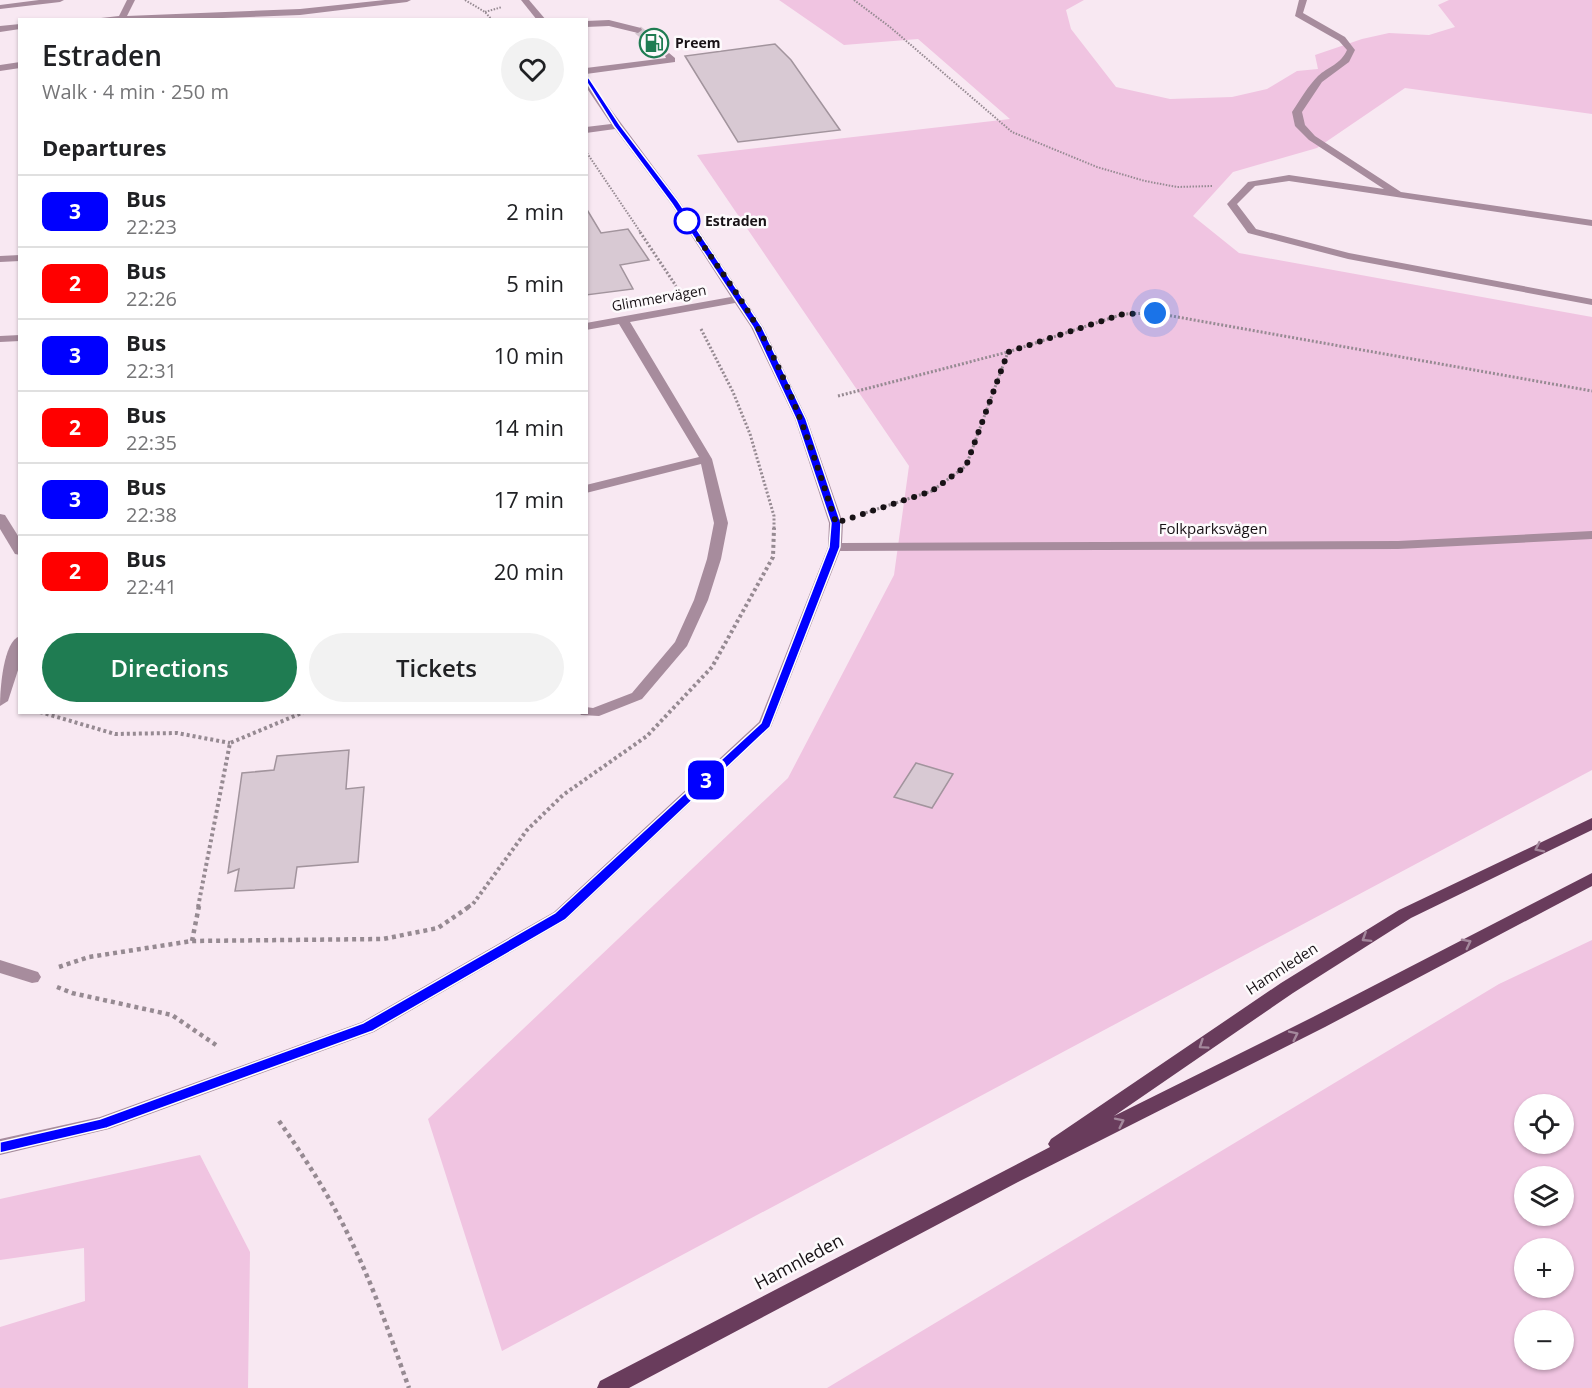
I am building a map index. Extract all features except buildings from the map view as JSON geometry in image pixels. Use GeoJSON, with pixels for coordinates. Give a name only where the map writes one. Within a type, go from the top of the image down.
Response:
{"type":"FeatureCollection","features":[{"type":"Feature","properties":{"kind":"main road","name":"Hamnleden"},"geometry":{"type":"LineString","coordinates":[[1011,1176],[1287,988],[1405,914],[1592,823]]}},
{"type":"Feature","properties":{"kind":"main road","name":"Hamnleden"},"geometry":{"type":"LineString","coordinates":[[608,1388],[1011,1176],[1320,1022],[1592,879]]}},
{"type":"Feature","properties":{"kind":"street"},"geometry":{"type":"LineString","coordinates":[[0,7],[60,0]]}},
{"type":"Feature","properties":{"kind":"street"},"geometry":{"type":"LineString","coordinates":[[121,18],[131,0]]}},
{"type":"Feature","properties":{"kind":"street"},"geometry":{"type":"LineString","coordinates":[[300,0],[300,12]]}},
{"type":"Feature","properties":{"kind":"street"},"geometry":{"type":"LineString","coordinates":[[121,18],[300,12],[407,0]]}},
{"type":"Feature","properties":{"kind":"street"},"geometry":{"type":"LineString","coordinates":[[525,0],[540,18]]}},
{"type":"Feature","properties":{"kind":"street"},"geometry":{"type":"LineString","coordinates":[[1303,0],[1298,14],[1342,39],[1351,50],[1349,57],[1321,78],[1309,94],[1297,112],[1299,126],[1312,138],[1399,195]]}},
{"type":"Feature","properties":{"kind":"street"},"geometry":{"type":"LineString","coordinates":[[588,24],[609,23],[638,30]]}},
{"type":"Feature","properties":{"kind":"street"},"geometry":{"type":"LineString","coordinates":[[0,29],[18,26]]}},
{"type":"Feature","properties":{"kind":"street"},"geometry":{"type":"LineString","coordinates":[[588,71],[672,60],[669,56]]}},
{"type":"Feature","properties":{"kind":"street"},"geometry":{"type":"LineString","coordinates":[[0,68],[18,65]]}},
{"type":"Feature","properties":{"kind":"street"},"geometry":{"type":"LineString","coordinates":[[0,1147],[102,1124],[368,1027],[560,916],[766,724],[835,547],[836,523],[801,419],[786,383],[757,327],[675,203],[617,126],[588,82]]}},
{"type":"Feature","properties":{"kind":"street"},"geometry":{"type":"LineString","coordinates":[[588,130],[617,126]]}},
{"type":"Feature","properties":{"kind":"street"},"geometry":{"type":"LineString","coordinates":[[1592,223],[1289,178],[1252,184],[1232,204],[1252,231],[1348,256],[1592,302]]}},
{"type":"Feature","properties":{"kind":"street"},"geometry":{"type":"LineString","coordinates":[[0,259],[18,258]]}},
{"type":"Feature","properties":{"kind":"street","name":"Glimmervägen"},"geometry":{"type":"LineString","coordinates":[[588,327],[738,298]]}},
{"type":"Feature","properties":{"kind":"street"},"geometry":{"type":"LineString","coordinates":[[588,712],[594,713],[637,696],[682,643],[702,600],[721,523],[706,459],[622,320]]}},
{"type":"Feature","properties":{"kind":"street"},"geometry":{"type":"LineString","coordinates":[[0,339],[18,338]]}},
{"type":"Feature","properties":{"kind":"street"},"geometry":{"type":"LineString","coordinates":[[588,488],[706,459]]}},
{"type":"Feature","properties":{"kind":"street"},"geometry":{"type":"LineString","coordinates":[[0,518],[18,548]]}},
{"type":"Feature","properties":{"kind":"street","name":"Folkparksvägen"},"geometry":{"type":"LineString","coordinates":[[835,547],[1398,545],[1592,535]]}},
{"type":"Feature","properties":{"kind":"street"},"geometry":{"type":"LineString","coordinates":[[0,701],[18,646]]}},
{"type":"Feature","properties":{"kind":"street"},"geometry":{"type":"LineString","coordinates":[[0,966],[32,977]]}},
{"type":"Feature","properties":{"kind":"path"},"geometry":{"type":"LineString","coordinates":[[465,0],[485,12],[490,18]]}},
{"type":"Feature","properties":{"kind":"path"},"geometry":{"type":"LineString","coordinates":[[854,0],[890,27],[1012,132],[1097,167],[1177,187],[1252,184]]}},
{"type":"Feature","properties":{"kind":"path"},"geometry":{"type":"LineString","coordinates":[[32,977],[89,957],[192,941],[383,939],[438,928],[473,904],[526,830],[563,795],[647,736],[712,668],[773,557],[774,516],[742,413],[690,307],[588,155]]}},
{"type":"Feature","properties":{"kind":"path"},"geometry":{"type":"LineString","coordinates":[[838,396],[1008,352],[1123,314],[1155,313],[1592,391]]}},
{"type":"Feature","properties":{"kind":"path"},"geometry":{"type":"LineString","coordinates":[[836,523],[932,491],[966,466],[1008,352]]}},
{"type":"Feature","properties":{"kind":"path"},"geometry":{"type":"LineString","coordinates":[[47,714],[115,734],[177,733],[230,743],[299,714]]}},
{"type":"Feature","properties":{"kind":"path"},"geometry":{"type":"LineString","coordinates":[[192,941],[230,743]]}},
{"type":"Feature","properties":{"kind":"path"},"geometry":{"type":"LineString","coordinates":[[32,977],[72,993],[172,1015],[216,1045]]}},
{"type":"Feature","properties":{"kind":"path"},"geometry":{"type":"LineString","coordinates":[[279,1121],[345,1227],[382,1314],[409,1388]]}},
{"type":"Feature","properties":{"kind":"shaded area"},"geometry":{"type":"Polygon","coordinates":[[[779,0],[1084,0],[1066,10],[1071,29],[1116,87],[1170,99],[1232,97],[1267,89],[1297,71],[1318,69],[1315,55],[1362,39],[1389,33],[1429,35],[1455,27],[1438,5],[1449,0],[1592,0],[1592,114],[1405,88],[1317,148],[1233,172],[1193,216],[1239,253],[1592,317],[1592,770],[502,1351],[428,1119],[788,778],[894,575],[909,466],[697,155],[1010,119],[918,39],[844,45],[779,0]]]}},
{"type":"Feature","properties":{"kind":"shaded area"},"geometry":{"type":"Polygon","coordinates":[[[1592,940],[1592,1388],[827,1388],[1499,984],[1592,940]]]}},
{"type":"Feature","properties":{"kind":"shaded area"},"geometry":{"type":"Polygon","coordinates":[[[200,1155],[250,1252],[248,1388],[0,1388],[0,1327],[85,1301],[84,1248],[0,1260],[0,1199],[200,1155]]]}},
{"type":"Feature","properties":{"kind":"tunnel"},"geometry":{"type":"LineString","coordinates":[[638,30],[669,56]]}},
{"type":"Feature","properties":{"kind":"bus line","name":"3"},"geometry":{"type":"LineString","coordinates":[[0,1147],[102,1124],[368,1027],[560,916],[766,724],[835,547],[836,523],[801,419],[782,374],[757,327],[675,203],[617,126],[588,82]]}},
{"type":"Feature","properties":{"kind":"place","name":"Preem"},"geometry":{"type":"Point","coordinates":[654,43]}},
{"type":"Feature","properties":{"kind":"place","name":"Estraden"},"geometry":{"type":"Point","coordinates":[687,221]}},
{"type":"Feature","properties":{"kind":"route"},"geometry":{"type":"LineString","coordinates":[[687,221],[757,327],[782,374],[801,419],[836,523],[932,491],[966,466],[1008,352],[1123,314],[1155,313]]}}]}
